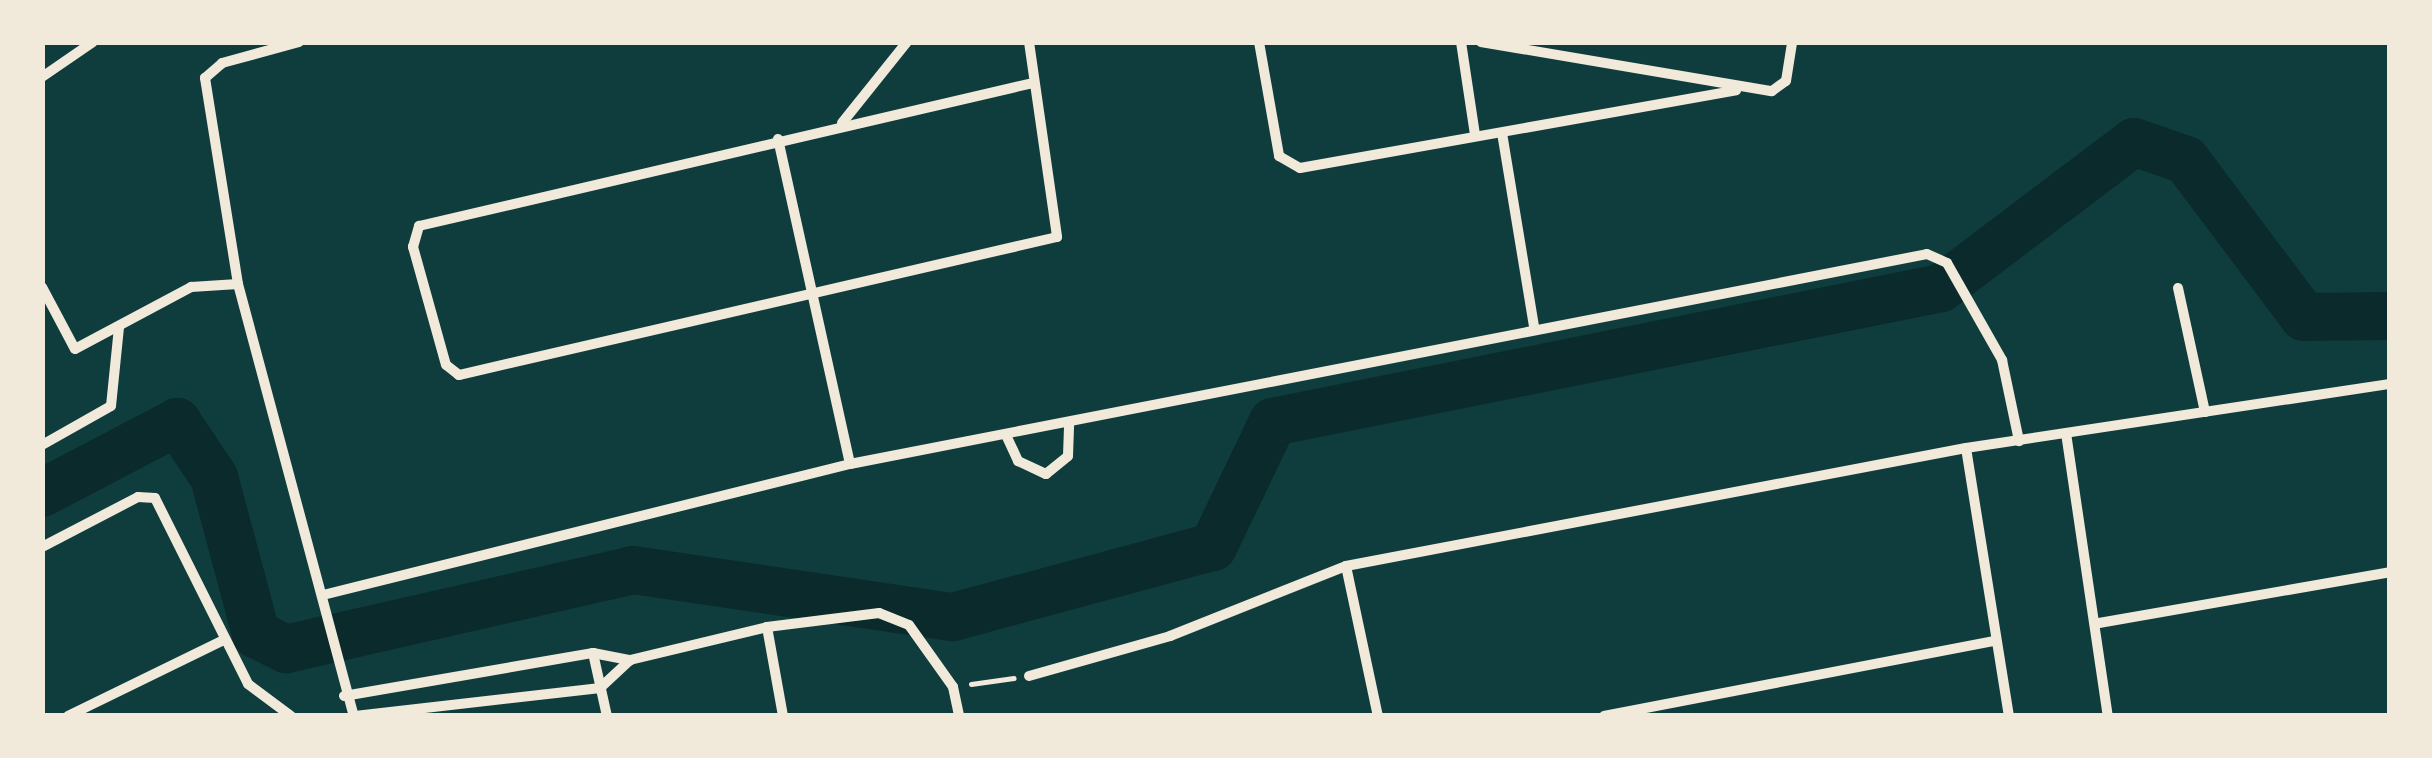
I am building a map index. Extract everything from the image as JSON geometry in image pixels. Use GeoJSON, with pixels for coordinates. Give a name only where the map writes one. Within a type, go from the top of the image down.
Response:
{"type":"FeatureCollection","features":[{"type":"Feature","properties":{"kind":"street"},"geometry":{"type":"LineString","coordinates":[[42,77],[93,42]]}},
{"type":"Feature","properties":{"kind":"street"},"geometry":{"type":"LineString","coordinates":[[299,42],[222,62],[205,78],[238,284],[324,598],[343,693],[354,716],[600,688],[630,660]]}},
{"type":"Feature","properties":{"kind":"street"},"geometry":{"type":"LineString","coordinates":[[842,123],[906,42]]}},
{"type":"Feature","properties":{"kind":"street"},"geometry":{"type":"LineString","coordinates":[[1028,42],[1057,238],[807,290],[460,375],[446,364],[412,247],[419,226],[842,123],[1033,84]]}},
{"type":"Feature","properties":{"kind":"street"},"geometry":{"type":"LineString","coordinates":[[1259,42],[1286,166],[1502,133],[1736,90],[1781,89],[1792,42]]}},
{"type":"Feature","properties":{"kind":"street"},"geometry":{"type":"LineString","coordinates":[[1460,42],[1474,135]]}},
{"type":"Feature","properties":{"kind":"street"},"geometry":{"type":"LineString","coordinates":[[1481,42],[1736,90]]}},
{"type":"Feature","properties":{"kind":"street"},"geometry":{"type":"LineString","coordinates":[[1502,133],[1534,327]]}},
{"type":"Feature","properties":{"kind":"street"},"geometry":{"type":"LineString","coordinates":[[778,138],[807,290],[850,464]]}},
{"type":"Feature","properties":{"kind":"street"},"geometry":{"type":"LineString","coordinates":[[324,598],[850,464],[1069,424],[1534,327],[1928,254],[1946,263],[1992,339],[2019,440]]}},
{"type":"Feature","properties":{"kind":"street"},"geometry":{"type":"LineString","coordinates":[[42,287],[70,346],[118,327],[191,287],[238,284]]}},
{"type":"Feature","properties":{"kind":"street"},"geometry":{"type":"LineString","coordinates":[[2178,288],[2206,412]]}},
{"type":"Feature","properties":{"kind":"street"},"geometry":{"type":"LineString","coordinates":[[42,445],[111,406],[118,327]]}},
{"type":"Feature","properties":{"kind":"street"},"geometry":{"type":"LineString","coordinates":[[1029,676],[1170,636],[1346,566],[1966,448],[2390,384]]}},
{"type":"Feature","properties":{"kind":"street"},"geometry":{"type":"LineString","coordinates":[[1006,436],[1018,461],[1046,474],[1068,456],[1069,424]]}},
{"type":"Feature","properties":{"kind":"street"},"geometry":{"type":"LineString","coordinates":[[2066,433],[2099,623],[2108,716]]}},
{"type":"Feature","properties":{"kind":"street"},"geometry":{"type":"LineString","coordinates":[[1966,448],[1992,640],[2009,716]]}},
{"type":"Feature","properties":{"kind":"street"},"geometry":{"type":"LineString","coordinates":[[42,547],[138,497],[162,506],[222,641],[257,697],[291,716]]}},
{"type":"Feature","properties":{"kind":"street"},"geometry":{"type":"LineString","coordinates":[[1346,566],[1378,716]]}},
{"type":"Feature","properties":{"kind":"street"},"geometry":{"type":"LineString","coordinates":[[2099,623],[2390,572]]}},
{"type":"Feature","properties":{"kind":"street"},"geometry":{"type":"LineString","coordinates":[[343,693],[593,652],[630,660],[768,626],[895,615],[953,687],[958,716]]}},
{"type":"Feature","properties":{"kind":"street"},"geometry":{"type":"LineString","coordinates":[[768,626],[782,716]]}},
{"type":"Feature","properties":{"kind":"street"},"geometry":{"type":"LineString","coordinates":[[1604,716],[1992,640]]}},
{"type":"Feature","properties":{"kind":"street"},"geometry":{"type":"LineString","coordinates":[[68,716],[222,641]]}},
{"type":"Feature","properties":{"kind":"street"},"geometry":{"type":"LineString","coordinates":[[593,652],[607,716]]}},
{"type":"Feature","properties":{"kind":"path"},"geometry":{"type":"LineString","coordinates":[[953,687],[1029,676]]}},
{"type":"Feature","properties":{"kind":"waterway"},"geometry":{"type":"LineString","coordinates":[[42,493],[177,422],[214,477],[256,634],[286,649],[633,570],[953,617],[1213,547],[1273,422],[1941,288],[2134,142],[2186,160],[2304,317],[2390,316]]}}]}
